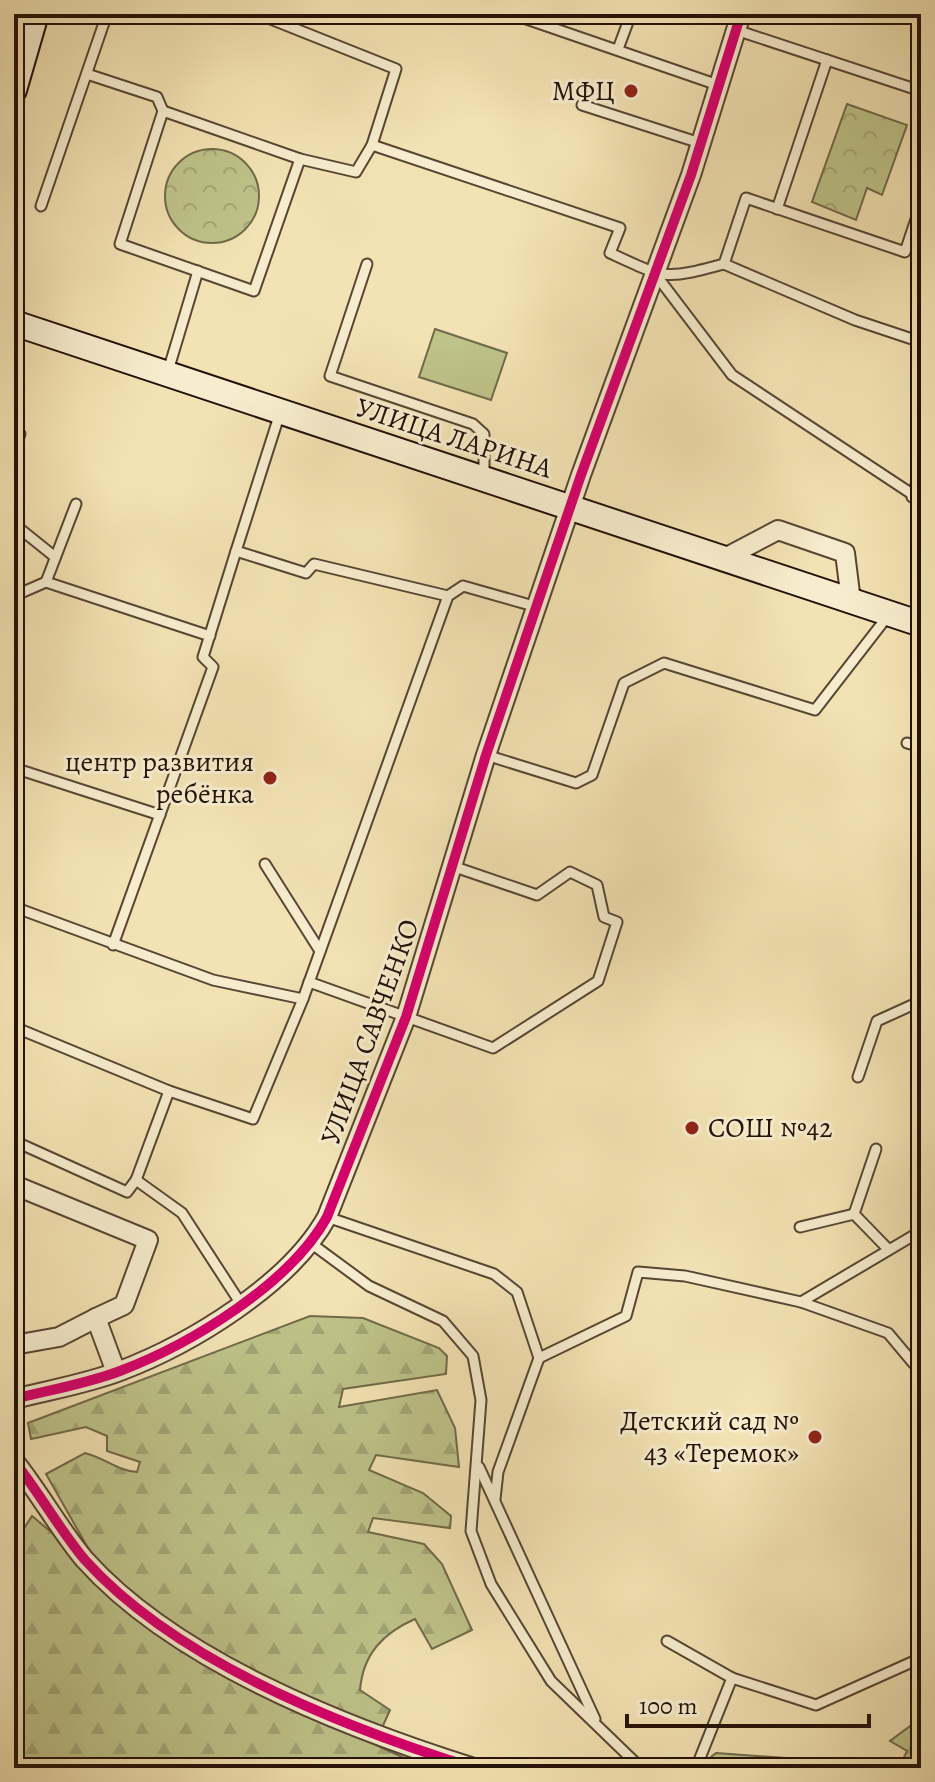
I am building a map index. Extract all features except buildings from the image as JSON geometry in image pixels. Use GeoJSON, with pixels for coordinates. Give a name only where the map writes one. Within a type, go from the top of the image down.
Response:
{"type":"FeatureCollection","features":[{"type":"Feature","properties":{"kind":"main road"},"geometry":{"type":"LineString","coordinates":[[14,90],[36,14]]}},
{"type":"Feature","properties":{"kind":"main road","name":"УЛИЦА ЛАРИНА"},"geometry":{"type":"LineString","coordinates":[[14,323],[921,624]]}},
{"type":"Feature","properties":{"kind":"street","name":"УЛИЦА САВЧЕНКО"},"geometry":{"type":"LineString","coordinates":[[14,1399],[116,1372],[155,1357],[241,1304],[312,1244],[327,1217],[406,1017],[486,755],[656,275],[739,22]]}},
{"type":"Feature","properties":{"kind":"street"},"geometry":{"type":"LineString","coordinates":[[723,559],[778,530],[845,553],[851,601]]}},
{"type":"Feature","properties":{"kind":"street"},"geometry":{"type":"LineString","coordinates":[[14,1185],[148,1240],[124,1305],[59,1337],[14,1345]]}},
{"type":"Feature","properties":{"kind":"street"},"geometry":{"type":"LineString","coordinates":[[96,1318],[116,1372]]}},
{"type":"Feature","properties":{"kind":"street"},"geometry":{"type":"LineString","coordinates":[[14,1461],[44,1498],[84,1558],[140,1612],[212,1659],[378,1738],[474,1768]]}},
{"type":"Feature","properties":{"kind":"lane"},"geometry":{"type":"LineString","coordinates":[[41,206],[107,14]]}},
{"type":"Feature","properties":{"kind":"lane"},"geometry":{"type":"LineString","coordinates":[[163,111],[300,159],[356,172],[372,145],[396,69],[258,14]]}},
{"type":"Feature","properties":{"kind":"lane"},"geometry":{"type":"LineString","coordinates":[[512,14],[718,85]]}},
{"type":"Feature","properties":{"kind":"lane"},"geometry":{"type":"LineString","coordinates":[[618,49],[631,14]]}},
{"type":"Feature","properties":{"kind":"lane"},"geometry":{"type":"LineString","coordinates":[[739,22],[827,60],[921,91]]}},
{"type":"Feature","properties":{"kind":"lane"},"geometry":{"type":"LineString","coordinates":[[777,209],[827,60]]}},
{"type":"Feature","properties":{"kind":"lane"},"geometry":{"type":"LineString","coordinates":[[87,74],[157,97],[163,111],[120,244],[254,291],[300,159]]}},
{"type":"Feature","properties":{"kind":"lane"},"geometry":{"type":"LineString","coordinates":[[582,105],[700,143]]}},
{"type":"Feature","properties":{"kind":"lane"},"geometry":{"type":"LineString","coordinates":[[372,145],[620,228],[610,253],[656,275],[684,277],[724,264],[855,320],[921,342]]}},
{"type":"Feature","properties":{"kind":"lane"},"geometry":{"type":"LineString","coordinates":[[724,264],[746,198],[905,252],[921,204]]}},
{"type":"Feature","properties":{"kind":"lane"},"geometry":{"type":"LineString","coordinates":[[367,264],[330,376],[473,424],[484,434],[484,481]]}},
{"type":"Feature","properties":{"kind":"lane"},"geometry":{"type":"LineString","coordinates":[[167,374],[198,271]]}},
{"type":"Feature","properties":{"kind":"lane"},"geometry":{"type":"LineString","coordinates":[[656,275],[732,375],[916,498],[921,470]]}},
{"type":"Feature","properties":{"kind":"lane"},"geometry":{"type":"LineString","coordinates":[[113,945],[213,667],[203,657],[281,412]]}},
{"type":"Feature","properties":{"kind":"lane"},"geometry":{"type":"LineString","coordinates":[[14,450],[20,434]]}},
{"type":"Feature","properties":{"kind":"lane"},"geometry":{"type":"LineString","coordinates":[[46,582],[76,504]]}},
{"type":"Feature","properties":{"kind":"lane"},"geometry":{"type":"LineString","coordinates":[[14,524],[55,557]]}},
{"type":"Feature","properties":{"kind":"lane"},"geometry":{"type":"LineString","coordinates":[[236,551],[306,573],[314,564],[448,596]]}},
{"type":"Feature","properties":{"kind":"lane"},"geometry":{"type":"LineString","coordinates":[[14,596],[46,582],[210,636]]}},
{"type":"Feature","properties":{"kind":"lane"},"geometry":{"type":"LineString","coordinates":[[14,1027],[169,1091],[253,1119],[303,999],[448,596],[463,586],[539,607]]}},
{"type":"Feature","properties":{"kind":"lane"},"geometry":{"type":"LineString","coordinates":[[486,755],[576,783],[592,775],[624,683],[664,663],[815,710],[889,614]]}},
{"type":"Feature","properties":{"kind":"lane"},"geometry":{"type":"LineString","coordinates":[[907,743],[921,747]]}},
{"type":"Feature","properties":{"kind":"lane"},"geometry":{"type":"LineString","coordinates":[[14,768],[160,815]]}},
{"type":"Feature","properties":{"kind":"lane"},"geometry":{"type":"LineString","coordinates":[[265,864],[320,951]]}},
{"type":"Feature","properties":{"kind":"lane"},"geometry":{"type":"LineString","coordinates":[[309,982],[493,1048],[598,981],[617,922],[604,917],[597,885],[570,872],[537,895],[452,866]]}},
{"type":"Feature","properties":{"kind":"lane"},"geometry":{"type":"LineString","coordinates":[[14,907],[213,980],[303,999]]}},
{"type":"Feature","properties":{"kind":"lane"},"geometry":{"type":"LineString","coordinates":[[858,1077],[877,1021],[921,1001]]}},
{"type":"Feature","properties":{"kind":"lane"},"geometry":{"type":"LineString","coordinates":[[14,1141],[127,1192],[136,1180],[169,1091]]}},
{"type":"Feature","properties":{"kind":"lane"},"geometry":{"type":"LineString","coordinates":[[854,1214],[876,1149]]}},
{"type":"Feature","properties":{"kind":"lane"},"geometry":{"type":"LineString","coordinates":[[136,1180],[182,1213],[241,1304]]}},
{"type":"Feature","properties":{"kind":"lane"},"geometry":{"type":"LineString","coordinates":[[800,1227],[854,1214]]}},
{"type":"Feature","properties":{"kind":"lane"},"geometry":{"type":"LineString","coordinates":[[854,1214],[888,1249]]}},
{"type":"Feature","properties":{"kind":"lane"},"geometry":{"type":"LineString","coordinates":[[327,1217],[494,1274],[517,1292],[539,1358],[498,1472],[495,1500]]}},
{"type":"Feature","properties":{"kind":"lane"},"geometry":{"type":"LineString","coordinates":[[801,1302],[921,1231]]}},
{"type":"Feature","properties":{"kind":"lane"},"geometry":{"type":"LineString","coordinates":[[312,1244],[369,1286],[443,1321],[473,1356],[481,1400],[471,1531],[491,1584],[551,1681],[641,1768]]}},
{"type":"Feature","properties":{"kind":"lane"},"geometry":{"type":"LineString","coordinates":[[539,1358],[626,1316],[638,1272],[685,1276],[801,1302],[888,1333],[914,1364],[921,1366]]}},
{"type":"Feature","properties":{"kind":"lane"},"geometry":{"type":"LineString","coordinates":[[478,1464],[598,1725]]}},
{"type":"Feature","properties":{"kind":"lane"},"geometry":{"type":"LineString","coordinates":[[667,1641],[732,1678],[816,1705],[921,1658]]}},
{"type":"Feature","properties":{"kind":"lane"},"geometry":{"type":"LineString","coordinates":[[696,1768],[732,1678]]}},
{"type":"Feature","properties":{"kind":"green space"},"geometry":{"type":"Polygon","coordinates":[[[847,104],[907,125],[882,195],[867,188],[856,220],[812,202],[847,104]]]}},
{"type":"Feature","properties":{"kind":"green space"},"geometry":{"type":"Polygon","coordinates":[[[212,149],[230,153],[245,163],[255,178],[259,196],[255,214],[245,229],[230,239],[212,243],[194,239],[179,229],[169,214],[165,196],[169,178],[179,163],[194,153],[212,149]]]}},
{"type":"Feature","properties":{"kind":"green space"},"geometry":{"type":"Polygon","coordinates":[[[435,329],[507,353],[491,400],[419,377],[435,329]]]}},
{"type":"Feature","properties":{"kind":"green space"},"geometry":{"type":"Polygon","coordinates":[[[310,1316],[363,1318],[439,1348],[447,1356],[446,1374],[343,1389],[339,1407],[437,1390],[455,1428],[459,1467],[376,1455],[369,1470],[423,1493],[451,1516],[450,1528],[373,1518],[368,1532],[424,1544],[442,1564],[472,1630],[432,1649],[415,1619],[384,1638],[370,1655],[360,1690],[390,1710],[382,1728],[231,1664],[154,1618],[220,1673],[426,1768],[14,1768],[14,1544],[32,1516],[131,1599],[97,1564],[46,1474],[85,1453],[130,1471],[137,1472],[140,1462],[107,1451],[107,1436],[86,1427],[31,1439],[28,1423],[310,1316]]]}},
{"type":"Feature","properties":{"kind":"green space"},"geometry":{"type":"Polygon","coordinates":[[[921,1718],[921,1768],[899,1768],[907,1751],[890,1741],[921,1718]]]}},
{"type":"Feature","properties":{"kind":"green space"},"geometry":{"type":"Polygon","coordinates":[[[716,1753],[843,1762],[864,1768],[697,1768],[716,1753]]]}},
{"type":"Feature","properties":{"kind":"cycle path"},"geometry":{"type":"LineString","coordinates":[[14,1399],[120,1371],[207,1328],[264,1288],[289,1266],[327,1217],[406,1017],[486,755],[581,475],[691,175],[741,14]]}},
{"type":"Feature","properties":{"kind":"cycle path"},"geometry":{"type":"LineString","coordinates":[[14,1461],[85,1560],[123,1596],[166,1629],[214,1660],[319,1711],[474,1768]]}},
{"type":"Feature","properties":{"kind":"place","name":"МФЦ"},"geometry":{"type":"Point","coordinates":[631,91]}},
{"type":"Feature","properties":{"kind":"place","name":"центр развития ребёнка"},"geometry":{"type":"Point","coordinates":[270,778]}},
{"type":"Feature","properties":{"kind":"place","name":"СОШ №42"},"geometry":{"type":"Point","coordinates":[692,1128]}},
{"type":"Feature","properties":{"kind":"place","name":"Детский сад № 43 «Теремок»"},"geometry":{"type":"Point","coordinates":[815,1437]}}]}
